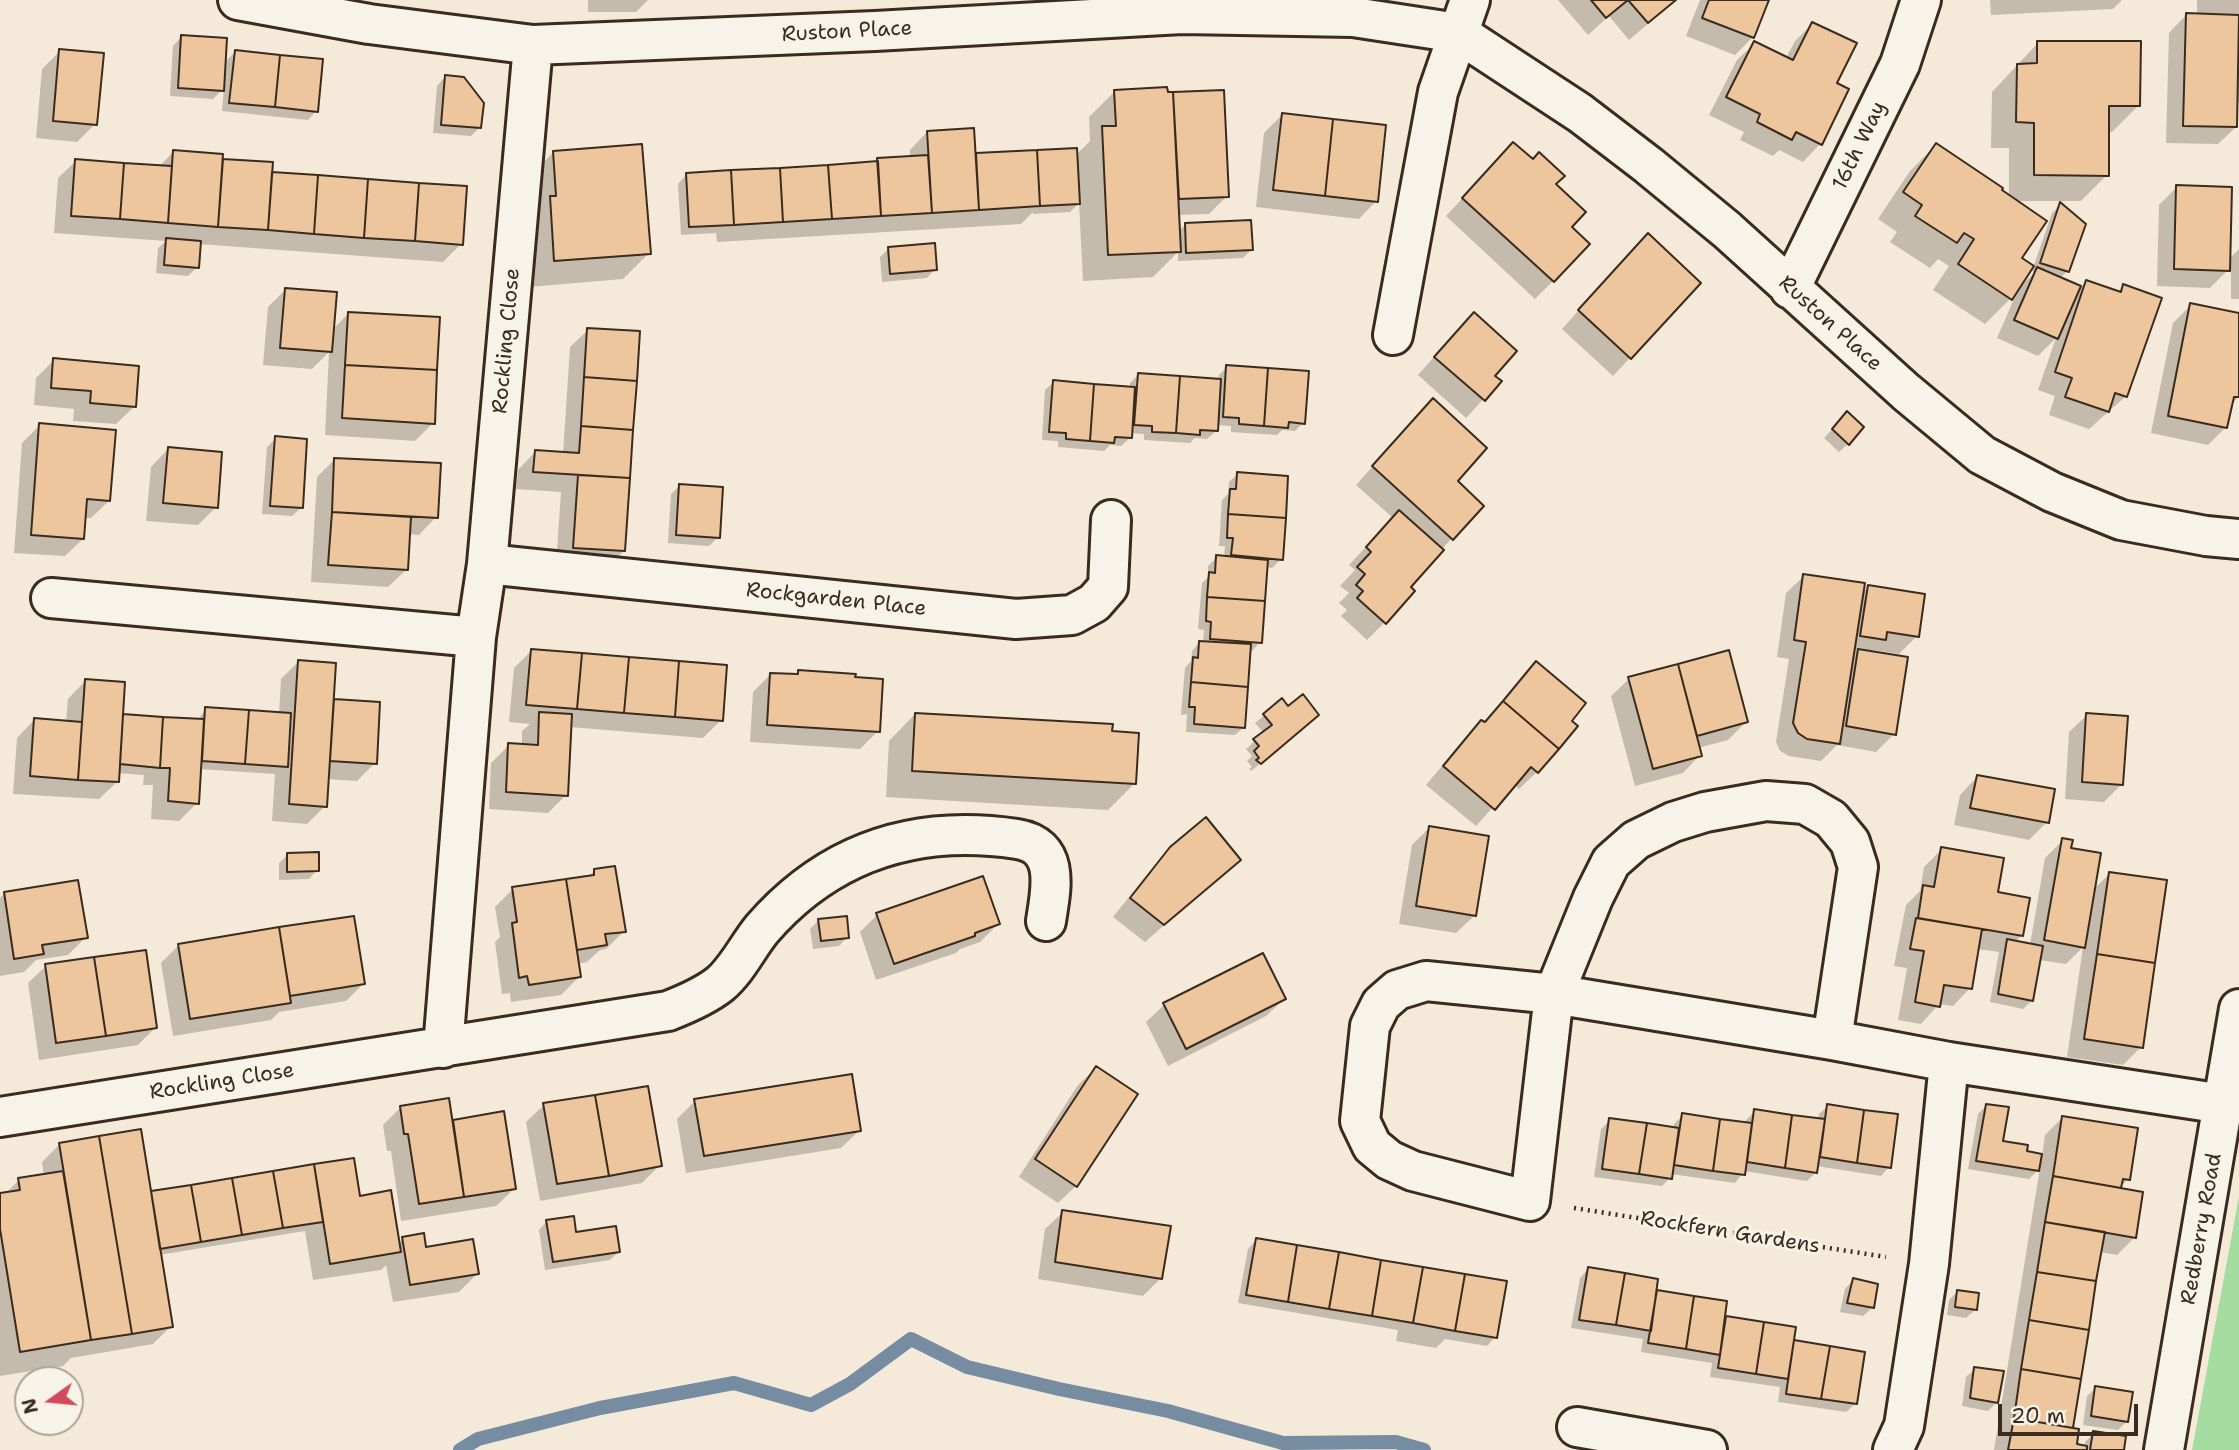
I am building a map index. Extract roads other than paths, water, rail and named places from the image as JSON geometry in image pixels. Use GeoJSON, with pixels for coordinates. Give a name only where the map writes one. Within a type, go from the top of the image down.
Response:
{"type":"FeatureCollection","features":[{"type":"Feature","properties":{"kind":"street","name":"Ruston Place"},"geometry":{"type":"LineString","coordinates":[[239,0],[369,24],[533,45],[875,31],[1182,14],[1464,16],[1727,230],[1906,392],[1982,455],[2052,492],[2121,520],[2239,540]]}},
{"type":"Feature","properties":{"kind":"street","name":"16th Way"},"geometry":{"type":"LineString","coordinates":[[1790,289],[1900,64],[1921,0]]}},
{"type":"Feature","properties":{"kind":"street"},"geometry":{"type":"LineString","coordinates":[[1393,335],[1438,92],[1464,16]]}},
{"type":"Feature","properties":{"kind":"street","name":"Rockling Close"},"geometry":{"type":"LineString","coordinates":[[443,1048],[476,637],[487,564],[533,45]]}},
{"type":"Feature","properties":{"kind":"street","name":"Rockgarden Place"},"geometry":{"type":"LineString","coordinates":[[487,564],[1016,619],[1045,617],[1072,615],[1094,603],[1108,587],[1111,520]]}},
{"type":"Feature","properties":{"kind":"street"},"geometry":{"type":"LineString","coordinates":[[51,598],[476,637]]}},
{"type":"Feature","properties":{"kind":"street"},"geometry":{"type":"LineString","coordinates":[[1832,1040],[1858,867],[1850,842],[1831,819],[1805,804],[1766,801],[1705,812],[1673,822],[1636,840],[1611,862],[1593,898],[1554,994],[1530,1201],[1413,1171],[1389,1160],[1372,1146],[1360,1121],[1370,1026],[1381,1004],[1397,990],[1426,981],[1554,994],[1949,1062],[2223,1104]]}},
{"type":"Feature","properties":{"kind":"street","name":"Rockling Close"},"geometry":{"type":"LineString","coordinates":[[0,1116],[668,1011],[721,984],[761,931],[793,896],[828,870],[872,850],[912,839],[948,835],[1030,841],[1045,854],[1052,883],[1046,921]]}},
{"type":"Feature","properties":{"kind":"street","name":"Redberry Road"},"geometry":{"type":"LineString","coordinates":[[2164,1450],[2239,1009]]}},
{"type":"Feature","properties":{"kind":"street"},"geometry":{"type":"LineString","coordinates":[[1893,1450],[1903,1426],[1929,1264],[1949,1062]]}},
{"type":"Feature","properties":{"kind":"street"},"geometry":{"type":"LineString","coordinates":[[1577,1427],[1707,1450]]}},
{"type":"Feature","properties":{"kind":"waterway"},"geometry":{"type":"LineString","coordinates":[[460,1450],[478,1439],[600,1408],[734,1383],[811,1405],[850,1384],[911,1339],[967,1367],[1168,1411],[1283,1443],[1396,1442],[1424,1450]]}}]}
